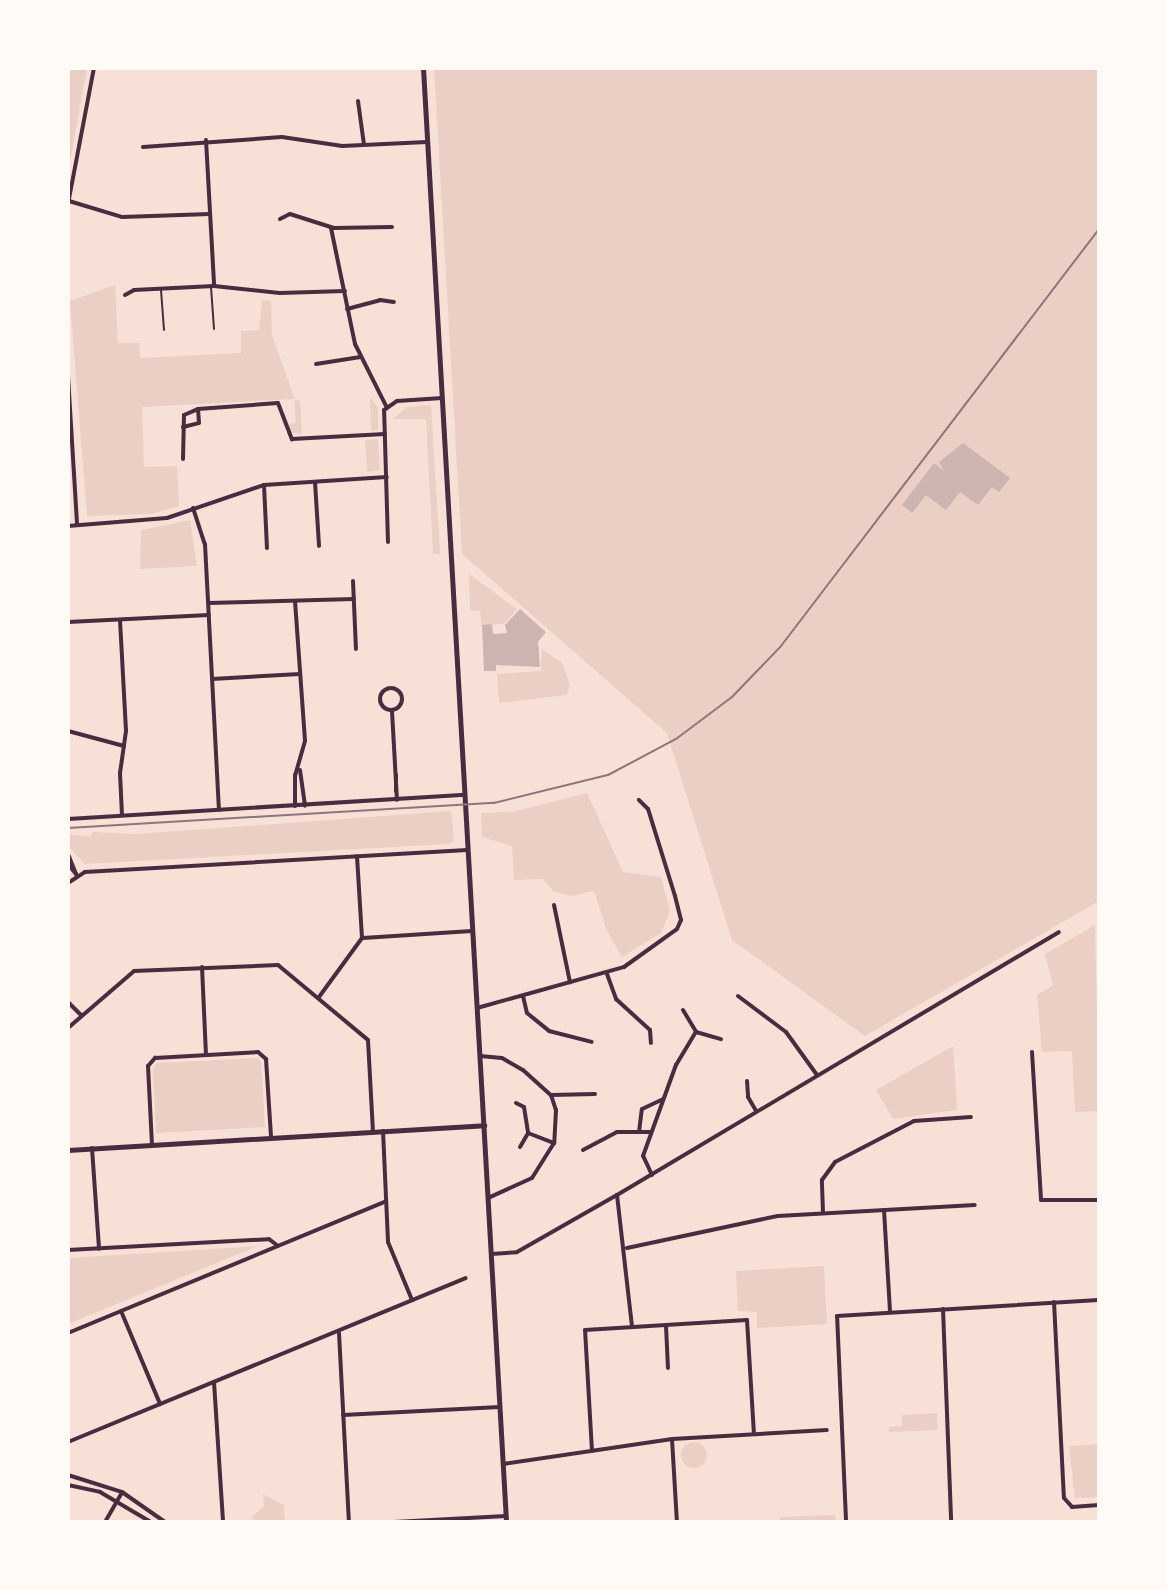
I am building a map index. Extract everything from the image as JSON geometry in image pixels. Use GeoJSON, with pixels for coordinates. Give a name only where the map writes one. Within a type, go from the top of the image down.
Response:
{"type":"FeatureCollection","features":[{"type":"Feature","properties":{"kind":"main road"},"geometry":{"type":"LineString","coordinates":[[423,68],[506,1519]]}},
{"type":"Feature","properties":{"kind":"main road"},"geometry":{"type":"LineString","coordinates":[[68,1150],[484,1125]]}},
{"type":"Feature","properties":{"kind":"street"},"geometry":{"type":"LineString","coordinates":[[94,68],[68,203],[130,218],[210,214]]}},
{"type":"Feature","properties":{"kind":"street"},"geometry":{"type":"LineString","coordinates":[[358,101],[364,145]]}},
{"type":"Feature","properties":{"kind":"street"},"geometry":{"type":"LineString","coordinates":[[143,147],[206,140],[283,137],[364,145],[427,142]]}},
{"type":"Feature","properties":{"kind":"street"},"geometry":{"type":"LineString","coordinates":[[206,140],[213,286]]}},
{"type":"Feature","properties":{"kind":"street"},"geometry":{"type":"LineString","coordinates":[[280,219],[290,214],[331,228],[392,227]]}},
{"type":"Feature","properties":{"kind":"street"},"geometry":{"type":"LineString","coordinates":[[331,228],[360,357],[386,406],[388,542]]}},
{"type":"Feature","properties":{"kind":"street"},"geometry":{"type":"LineString","coordinates":[[125,295],[161,288],[213,286],[280,293],[345,291]]}},
{"type":"Feature","properties":{"kind":"street"},"geometry":{"type":"LineString","coordinates":[[347,309],[380,300],[394,302]]}},
{"type":"Feature","properties":{"kind":"street"},"geometry":{"type":"LineString","coordinates":[[316,364],[360,357]]}},
{"type":"Feature","properties":{"kind":"street"},"geometry":{"type":"LineString","coordinates":[[68,376],[77,525]]}},
{"type":"Feature","properties":{"kind":"street"},"geometry":{"type":"LineString","coordinates":[[386,406],[442,398]]}},
{"type":"Feature","properties":{"kind":"street"},"geometry":{"type":"LineString","coordinates":[[183,459],[185,413],[198,409],[278,403],[292,439],[385,434]]}},
{"type":"Feature","properties":{"kind":"street"},"geometry":{"type":"LineString","coordinates":[[183,427],[196,426],[198,409]]}},
{"type":"Feature","properties":{"kind":"street"},"geometry":{"type":"LineString","coordinates":[[68,526],[149,522],[264,485],[387,477]]}},
{"type":"Feature","properties":{"kind":"street"},"geometry":{"type":"LineString","coordinates":[[315,482],[319,546]]}},
{"type":"Feature","properties":{"kind":"street"},"geometry":{"type":"LineString","coordinates":[[264,485],[267,548]]}},
{"type":"Feature","properties":{"kind":"street"},"geometry":{"type":"LineString","coordinates":[[193,508],[205,544],[219,810]]}},
{"type":"Feature","properties":{"kind":"street"},"geometry":{"type":"LineString","coordinates":[[353,581],[356,649]]}},
{"type":"Feature","properties":{"kind":"street"},"geometry":{"type":"LineString","coordinates":[[209,603],[354,599]]}},
{"type":"Feature","properties":{"kind":"street"},"geometry":{"type":"LineString","coordinates":[[295,601],[305,741],[300,770],[305,806]]}},
{"type":"Feature","properties":{"kind":"street"},"geometry":{"type":"LineString","coordinates":[[68,622],[209,615]]}},
{"type":"Feature","properties":{"kind":"street"},"geometry":{"type":"LineString","coordinates":[[120,620],[124,746],[122,815]]}},
{"type":"Feature","properties":{"kind":"street"},"geometry":{"type":"LineString","coordinates":[[212,679],[300,674]]}},
{"type":"Feature","properties":{"kind":"street"},"geometry":{"type":"LineString","coordinates":[[392,711],[405,697],[396,690],[383,692],[378,699],[392,711],[397,800]]}},
{"type":"Feature","properties":{"kind":"street"},"geometry":{"type":"LineString","coordinates":[[68,731],[124,746]]}},
{"type":"Feature","properties":{"kind":"street"},"geometry":{"type":"LineString","coordinates":[[295,806],[295,775],[300,770]]}},
{"type":"Feature","properties":{"kind":"street"},"geometry":{"type":"LineString","coordinates":[[68,819],[465,795]]}},
{"type":"Feature","properties":{"kind":"street"},"geometry":{"type":"LineString","coordinates":[[477,1008],[607,973],[662,944],[681,920],[648,809],[639,800]]}},
{"type":"Feature","properties":{"kind":"street"},"geometry":{"type":"LineString","coordinates":[[68,883],[76,874],[467,850]]}},
{"type":"Feature","properties":{"kind":"street"},"geometry":{"type":"LineString","coordinates":[[68,854],[76,874]]}},
{"type":"Feature","properties":{"kind":"street"},"geometry":{"type":"LineString","coordinates":[[319,997],[362,938],[357,856]]}},
{"type":"Feature","properties":{"kind":"street"},"geometry":{"type":"LineString","coordinates":[[68,864],[76,874]]}},
{"type":"Feature","properties":{"kind":"street"},"geometry":{"type":"LineString","coordinates":[[554,905],[570,982]]}},
{"type":"Feature","properties":{"kind":"street"},"geometry":{"type":"LineString","coordinates":[[362,938],[472,931]]}},
{"type":"Feature","properties":{"kind":"street"},"geometry":{"type":"LineString","coordinates":[[491,1254],[517,1252],[1059,932]]}},
{"type":"Feature","properties":{"kind":"street"},"geometry":{"type":"LineString","coordinates":[[68,1028],[124,974],[270,963],[319,997],[368,1040],[373,1132]]}},
{"type":"Feature","properties":{"kind":"street"},"geometry":{"type":"LineString","coordinates":[[202,967],[206,1055]]}},
{"type":"Feature","properties":{"kind":"street"},"geometry":{"type":"LineString","coordinates":[[607,973],[616,999],[650,1030],[651,1043]]}},
{"type":"Feature","properties":{"kind":"street"},"geometry":{"type":"LineString","coordinates":[[523,996],[527,1013],[549,1031],[592,1042]]}},
{"type":"Feature","properties":{"kind":"street"},"geometry":{"type":"LineString","coordinates":[[738,996],[786,1032],[818,1076]]}},
{"type":"Feature","properties":{"kind":"street"},"geometry":{"type":"LineString","coordinates":[[68,1002],[81,1015]]}},
{"type":"Feature","properties":{"kind":"street"},"geometry":{"type":"LineString","coordinates":[[683,1010],[696,1032],[721,1039]]}},
{"type":"Feature","properties":{"kind":"street"},"geometry":{"type":"LineString","coordinates":[[652,1175],[643,1156],[663,1099],[696,1032]]}},
{"type":"Feature","properties":{"kind":"street"},"geometry":{"type":"LineString","coordinates":[[152,1145],[148,1066],[155,1058],[206,1055],[258,1052],[266,1059],[271,1138]]}},
{"type":"Feature","properties":{"kind":"street"},"geometry":{"type":"LineString","coordinates":[[1032,1052],[1041,1200],[1099,1200]]}},
{"type":"Feature","properties":{"kind":"street"},"geometry":{"type":"LineString","coordinates":[[480,1056],[510,1061],[551,1095],[556,1110],[554,1143],[532,1178],[488,1198]]}},
{"type":"Feature","properties":{"kind":"street"},"geometry":{"type":"LineString","coordinates":[[747,1081],[756,1111]]}},
{"type":"Feature","properties":{"kind":"street"},"geometry":{"type":"LineString","coordinates":[[551,1095],[595,1094]]}},
{"type":"Feature","properties":{"kind":"street"},"geometry":{"type":"LineString","coordinates":[[639,1132],[642,1109],[663,1099]]}},
{"type":"Feature","properties":{"kind":"street"},"geometry":{"type":"LineString","coordinates":[[516,1103],[524,1107],[528,1133],[520,1147]]}},
{"type":"Feature","properties":{"kind":"street"},"geometry":{"type":"LineString","coordinates":[[823,1213],[822,1180],[835,1162],[914,1121],[971,1117]]}},
{"type":"Feature","properties":{"kind":"street"},"geometry":{"type":"LineString","coordinates":[[383,1131],[388,1242],[412,1300]]}},
{"type":"Feature","properties":{"kind":"street"},"geometry":{"type":"LineString","coordinates":[[583,1150],[617,1132],[651,1132]]}},
{"type":"Feature","properties":{"kind":"street"},"geometry":{"type":"LineString","coordinates":[[528,1133],[554,1143]]}},
{"type":"Feature","properties":{"kind":"street"},"geometry":{"type":"LineString","coordinates":[[92,1148],[99,1249]]}},
{"type":"Feature","properties":{"kind":"street"},"geometry":{"type":"LineString","coordinates":[[617,1195],[627,1248],[632,1327]]}},
{"type":"Feature","properties":{"kind":"street"},"geometry":{"type":"LineString","coordinates":[[68,1333],[386,1201]]}},
{"type":"Feature","properties":{"kind":"street"},"geometry":{"type":"LineString","coordinates":[[627,1248],[778,1216],[975,1205]]}},
{"type":"Feature","properties":{"kind":"street"},"geometry":{"type":"LineString","coordinates":[[884,1210],[890,1312]]}},
{"type":"Feature","properties":{"kind":"street"},"geometry":{"type":"LineString","coordinates":[[68,1250],[269,1239],[278,1246]]}},
{"type":"Feature","properties":{"kind":"street"},"geometry":{"type":"LineString","coordinates":[[68,1442],[466,1278]]}},
{"type":"Feature","properties":{"kind":"street"},"geometry":{"type":"LineString","coordinates":[[846,1520],[837,1316],[1099,1300]]}},
{"type":"Feature","properties":{"kind":"street"},"geometry":{"type":"LineString","coordinates":[[1054,1302],[1064,1498],[1072,1507],[1099,1505]]}},
{"type":"Feature","properties":{"kind":"street"},"geometry":{"type":"LineString","coordinates":[[943,1309],[951,1522]]}},
{"type":"Feature","properties":{"kind":"street"},"geometry":{"type":"LineString","coordinates":[[121,1311],[160,1404]]}},
{"type":"Feature","properties":{"kind":"street"},"geometry":{"type":"LineString","coordinates":[[592,1451],[585,1330],[747,1320],[754,1434]]}},
{"type":"Feature","properties":{"kind":"street"},"geometry":{"type":"LineString","coordinates":[[666,1326],[668,1368]]}},
{"type":"Feature","properties":{"kind":"street"},"geometry":{"type":"LineString","coordinates":[[339,1332],[349,1522]]}},
{"type":"Feature","properties":{"kind":"street"},"geometry":{"type":"LineString","coordinates":[[214,1382],[223,1522]]}},
{"type":"Feature","properties":{"kind":"street"},"geometry":{"type":"LineString","coordinates":[[343,1415],[500,1407]]}},
{"type":"Feature","properties":{"kind":"street"},"geometry":{"type":"LineString","coordinates":[[503,1464],[672,1439],[827,1430]]}},
{"type":"Feature","properties":{"kind":"street"},"geometry":{"type":"LineString","coordinates":[[672,1439],[677,1522]]}},
{"type":"Feature","properties":{"kind":"street"},"geometry":{"type":"LineString","coordinates":[[68,1475],[122,1492],[165,1522]]}},
{"type":"Feature","properties":{"kind":"street"},"geometry":{"type":"LineString","coordinates":[[68,1485],[117,1501],[151,1522]]}},
{"type":"Feature","properties":{"kind":"street"},"geometry":{"type":"LineString","coordinates":[[105,1522],[122,1492]]}},
{"type":"Feature","properties":{"kind":"street"},"geometry":{"type":"LineString","coordinates":[[394,1522],[506,1519]]}},
{"type":"Feature","properties":{"kind":"lane"},"geometry":{"type":"LineString","coordinates":[[213,286],[214,329]]}},
{"type":"Feature","properties":{"kind":"lane"},"geometry":{"type":"LineString","coordinates":[[161,288],[164,330]]}},
{"type":"Feature","properties":{"kind":"shaded area"},"geometry":{"type":"Polygon","coordinates":[[[68,68],[87,68],[68,173],[68,68]]]}},
{"type":"Feature","properties":{"kind":"shaded area"},"geometry":{"type":"Polygon","coordinates":[[[434,68],[1099,68],[1099,901],[865,1036],[732,940],[667,733],[462,554],[434,68]]]}},
{"type":"Feature","properties":{"kind":"shaded area"},"geometry":{"type":"Polygon","coordinates":[[[115,285],[118,343],[139,343],[140,358],[241,353],[241,331],[259,330],[262,300],[271,301],[272,335],[295,400],[300,400],[302,434],[289,432],[289,424],[296,423],[294,399],[142,407],[144,467],[177,466],[179,506],[151,514],[87,516],[70,301],[115,285]]]}},
{"type":"Feature","properties":{"kind":"shaded area"},"geometry":{"type":"Polygon","coordinates":[[[370,397],[378,407],[378,430],[371,431],[370,397]]]}},
{"type":"Feature","properties":{"kind":"shaded area"},"geometry":{"type":"Polygon","coordinates":[[[431,405],[440,554],[433,554],[426,419],[393,419],[407,407],[431,405]]]}},
{"type":"Feature","properties":{"kind":"shaded area"},"geometry":{"type":"Polygon","coordinates":[[[378,439],[380,470],[367,472],[365,440],[378,439]]]}},
{"type":"Feature","properties":{"kind":"shaded area"},"geometry":{"type":"Polygon","coordinates":[[[190,520],[197,566],[140,569],[141,530],[190,520]]]}},
{"type":"Feature","properties":{"kind":"shaded area"},"geometry":{"type":"Polygon","coordinates":[[[469,574],[517,609],[504,624],[482,625],[480,611],[470,610],[469,574]]]}},
{"type":"Feature","properties":{"kind":"shaded area"},"geometry":{"type":"Polygon","coordinates":[[[542,649],[562,663],[570,685],[567,695],[499,703],[497,674],[541,671],[542,649]]]}},
{"type":"Feature","properties":{"kind":"shaded area"},"geometry":{"type":"Polygon","coordinates":[[[587,793],[623,872],[661,877],[670,911],[661,933],[622,957],[607,931],[594,891],[571,896],[553,891],[543,879],[514,880],[512,846],[482,837],[481,813],[512,812],[587,793]]]}},
{"type":"Feature","properties":{"kind":"shaded area"},"geometry":{"type":"Polygon","coordinates":[[[451,811],[454,841],[449,844],[85,864],[68,846],[68,834],[90,837],[93,832],[136,834],[451,811]]]}},
{"type":"Feature","properties":{"kind":"shaded area"},"geometry":{"type":"Polygon","coordinates":[[[1095,925],[1099,1111],[1075,1112],[1072,1051],[1042,1052],[1037,995],[1053,985],[1045,954],[1095,925]]]}},
{"type":"Feature","properties":{"kind":"shaded area"},"geometry":{"type":"Polygon","coordinates":[[[953,1046],[957,1110],[893,1119],[876,1090],[953,1046]]]}},
{"type":"Feature","properties":{"kind":"shaded area"},"geometry":{"type":"Polygon","coordinates":[[[257,1058],[261,1062],[265,1127],[156,1133],[153,1068],[157,1063],[257,1058]]]}},
{"type":"Feature","properties":{"kind":"shaded area"},"geometry":{"type":"Polygon","coordinates":[[[258,1246],[68,1324],[68,1258],[258,1246]]]}},
{"type":"Feature","properties":{"kind":"shaded area"},"geometry":{"type":"Polygon","coordinates":[[[824,1266],[827,1324],[757,1328],[757,1312],[738,1311],[736,1271],[824,1266]]]}},
{"type":"Feature","properties":{"kind":"shaded area"},"geometry":{"type":"Polygon","coordinates":[[[937,1413],[938,1430],[889,1432],[889,1427],[902,1426],[902,1415],[937,1413]]]}},
{"type":"Feature","properties":{"kind":"shaded area"},"geometry":{"type":"Polygon","coordinates":[[[694,1442],[703,1446],[707,1455],[703,1464],[694,1468],[685,1464],[681,1455],[685,1446],[694,1442]]]}},
{"type":"Feature","properties":{"kind":"shaded area"},"geometry":{"type":"Polygon","coordinates":[[[1099,1444],[1099,1497],[1075,1498],[1069,1446],[1099,1444]]]}},
{"type":"Feature","properties":{"kind":"shaded area"},"geometry":{"type":"Polygon","coordinates":[[[263,1494],[284,1505],[285,1522],[257,1522],[252,1517],[264,1506],[263,1494]]]}},
{"type":"Feature","properties":{"kind":"shaded area"},"geometry":{"type":"Polygon","coordinates":[[[835,1515],[836,1522],[781,1522],[780,1517],[835,1515]]]}},
{"type":"Feature","properties":{"kind":"building"},"geometry":{"type":"Polygon","coordinates":[[[963,443],[1010,478],[999,492],[992,487],[978,505],[960,492],[946,510],[926,495],[912,513],[902,505],[934,463],[944,471],[939,462],[963,443]]]}},
{"type":"Feature","properties":{"kind":"building"},"geometry":{"type":"Polygon","coordinates":[[[520,609],[546,632],[538,642],[540,667],[496,665],[496,671],[484,671],[482,625],[492,624],[493,634],[507,633],[505,625],[520,609]]]}},
{"type":"Feature","properties":{"kind":"railway"},"geometry":{"type":"LineString","coordinates":[[68,828],[494,803],[608,775],[676,739],[732,697],[781,646],[1099,229]]}}]}
